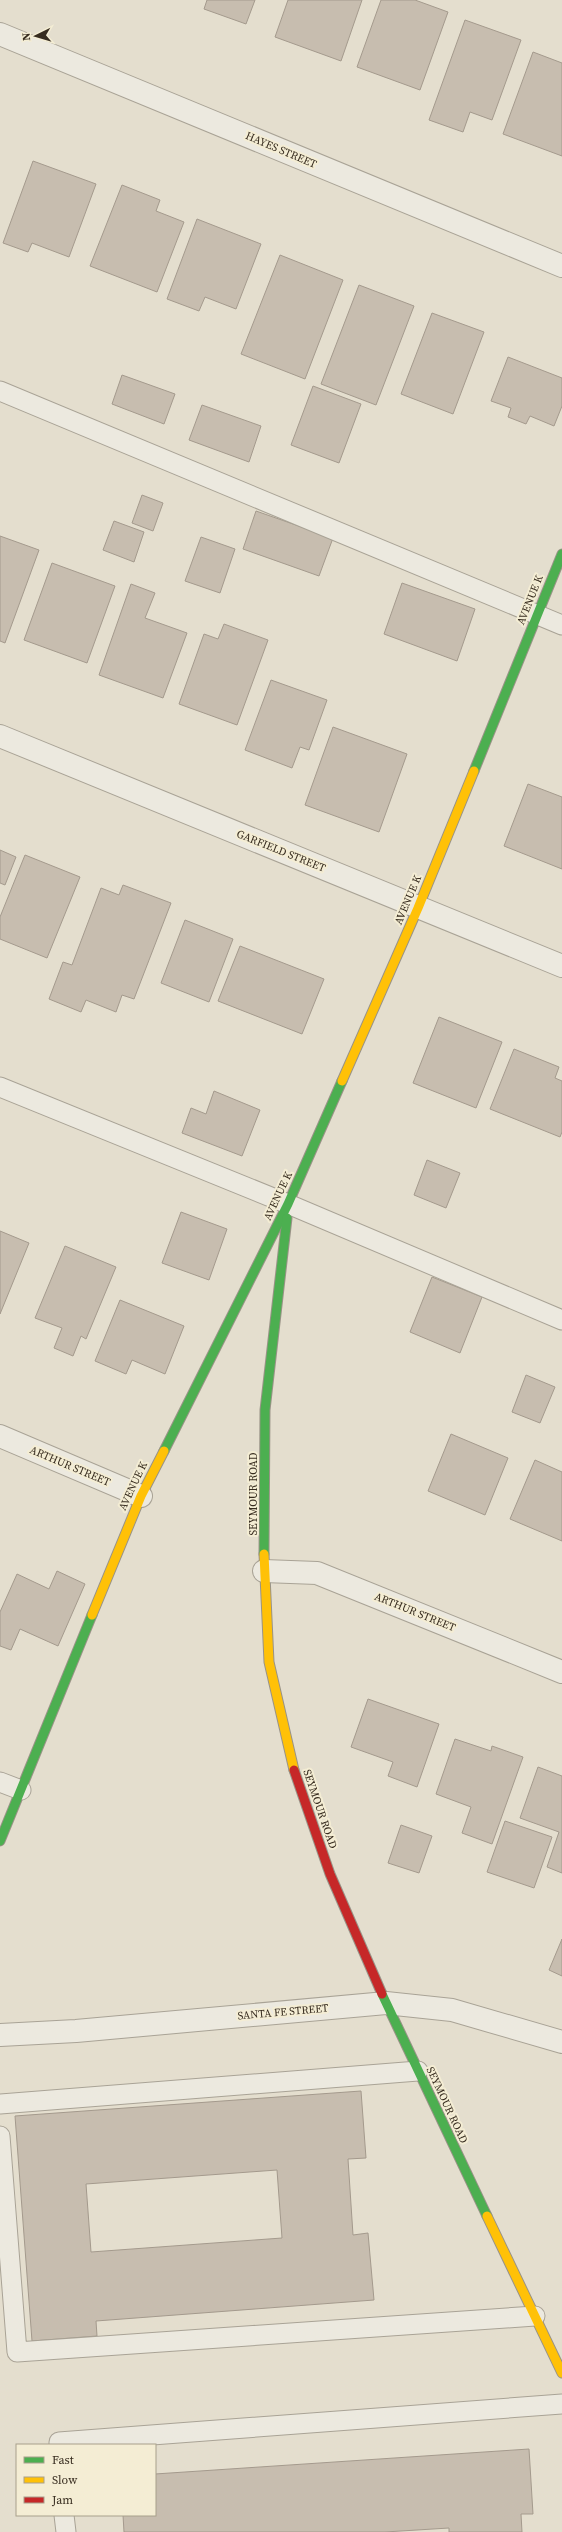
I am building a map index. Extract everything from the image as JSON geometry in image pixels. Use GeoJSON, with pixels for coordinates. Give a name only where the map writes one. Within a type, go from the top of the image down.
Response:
{"type":"FeatureCollection","features":[{"type":"Feature","properties":{"kind":"street","name":"HAYES STREET"},"geometry":{"type":"LineString","coordinates":[[0,34],[562,266]]}},
{"type":"Feature","properties":{"kind":"street","name":"AVENUE K"},"geometry":{"type":"LineString","coordinates":[[0,1840],[141,1496],[288,1204],[418,908],[562,554]]}},
{"type":"Feature","properties":{"kind":"street","name":"GARFIELD STREET"},"geometry":{"type":"LineString","coordinates":[[0,736],[562,966]]}},
{"type":"Feature","properties":{"kind":"street","name":"SEYMOUR ROAD"},"geometry":{"type":"LineString","coordinates":[[288,1204],[265,1410],[264,1571],[269,1662],[294,1769],[330,1874],[386,2003],[562,2373]]}},
{"type":"Feature","properties":{"kind":"street","name":"ARTHUR STREET"},"geometry":{"type":"LineString","coordinates":[[0,1436],[141,1496]]}},
{"type":"Feature","properties":{"kind":"street","name":"ARTHUR STREET"},"geometry":{"type":"LineString","coordinates":[[264,1571],[317,1572],[562,1672]]}},
{"type":"Feature","properties":{"kind":"street","name":"SANTA FE STREET"},"geometry":{"type":"LineString","coordinates":[[0,2035],[76,2031],[386,2003],[452,2010],[562,2042]]}},
{"type":"Feature","properties":{"kind":"lane"},"geometry":{"type":"LineString","coordinates":[[0,392],[562,625]]}},
{"type":"Feature","properties":{"kind":"lane"},"geometry":{"type":"LineString","coordinates":[[0,1086],[288,1204],[562,1320]]}},
{"type":"Feature","properties":{"kind":"lane"},"geometry":{"type":"LineString","coordinates":[[0,1782],[20,1790]]}},
{"type":"Feature","properties":{"kind":"lane"},"geometry":{"type":"LineString","coordinates":[[0,2104],[418,2071]]}},
{"type":"Feature","properties":{"kind":"lane"},"geometry":{"type":"LineString","coordinates":[[0,2136],[17,2352],[535,2316]]}},
{"type":"Feature","properties":{"kind":"lane"},"geometry":{"type":"LineString","coordinates":[[59,2444],[59,2442],[562,2404]]}},
{"type":"Feature","properties":{"kind":"lane"},"geometry":{"type":"LineString","coordinates":[[64,2516],[66,2532]]}},
{"type":"Feature","properties":{"kind":"building"},"geometry":{"type":"Polygon","coordinates":[[[207,0],[255,0],[246,24],[204,9],[207,0]]]}},
{"type":"Feature","properties":{"kind":"building"},"geometry":{"type":"Polygon","coordinates":[[[288,0],[362,0],[341,61],[275,37],[288,0]]]}},
{"type":"Feature","properties":{"kind":"building"},"geometry":{"type":"Polygon","coordinates":[[[381,0],[415,0],[448,12],[420,90],[357,67],[381,0]]]}},
{"type":"Feature","properties":{"kind":"building"},"geometry":{"type":"Polygon","coordinates":[[[465,20],[521,40],[492,120],[470,112],[463,132],[429,120],[465,20]]]}},
{"type":"Feature","properties":{"kind":"building"},"geometry":{"type":"Polygon","coordinates":[[[533,52],[562,63],[562,156],[503,134],[533,52]]]}},
{"type":"Feature","properties":{"kind":"building"},"geometry":{"type":"Polygon","coordinates":[[[33,161],[96,184],[69,257],[32,243],[28,252],[3,243],[33,161]]]}},
{"type":"Feature","properties":{"kind":"building"},"geometry":{"type":"Polygon","coordinates":[[[122,185],[160,200],[156,211],[184,222],[157,292],[90,266],[122,185]]]}},
{"type":"Feature","properties":{"kind":"building"},"geometry":{"type":"Polygon","coordinates":[[[197,219],[261,244],[236,309],[205,297],[199,311],[167,299],[197,219]]]}},
{"type":"Feature","properties":{"kind":"building"},"geometry":{"type":"Polygon","coordinates":[[[280,255],[343,280],[305,379],[241,354],[280,255]]]}},
{"type":"Feature","properties":{"kind":"building"},"geometry":{"type":"Polygon","coordinates":[[[359,285],[414,306],[376,405],[321,384],[359,285]]]}},
{"type":"Feature","properties":{"kind":"building"},"geometry":{"type":"Polygon","coordinates":[[[432,313],[484,332],[453,414],[401,394],[432,313]]]}},
{"type":"Feature","properties":{"kind":"building"},"geometry":{"type":"Polygon","coordinates":[[[508,357],[562,378],[562,406],[554,426],[530,416],[526,424],[508,417],[511,408],[491,401],[508,357]]]}},
{"type":"Feature","properties":{"kind":"building"},"geometry":{"type":"Polygon","coordinates":[[[122,375],[175,394],[164,424],[112,404],[122,375]]]}},
{"type":"Feature","properties":{"kind":"building"},"geometry":{"type":"Polygon","coordinates":[[[313,386],[361,404],[339,463],[291,445],[313,386]]]}},
{"type":"Feature","properties":{"kind":"building"},"geometry":{"type":"Polygon","coordinates":[[[202,405],[261,426],[249,462],[189,440],[202,405]]]}},
{"type":"Feature","properties":{"kind":"building"},"geometry":{"type":"Polygon","coordinates":[[[142,495],[163,503],[153,531],[132,523],[142,495]]]}},
{"type":"Feature","properties":{"kind":"building"},"geometry":{"type":"Polygon","coordinates":[[[256,511],[333,538],[319,576],[243,549],[256,511]]]}},
{"type":"Feature","properties":{"kind":"building"},"geometry":{"type":"Polygon","coordinates":[[[114,521],[144,532],[134,562],[103,550],[114,521]]]}},
{"type":"Feature","properties":{"kind":"building"},"geometry":{"type":"Polygon","coordinates":[[[0,536],[39,550],[5,643],[0,641],[0,536]]]}},
{"type":"Feature","properties":{"kind":"building"},"geometry":{"type":"Polygon","coordinates":[[[201,537],[235,549],[220,593],[185,581],[201,537]]]}},
{"type":"Feature","properties":{"kind":"building"},"geometry":{"type":"Polygon","coordinates":[[[52,563],[115,586],[87,663],[24,640],[52,563]]]}},
{"type":"Feature","properties":{"kind":"building"},"geometry":{"type":"Polygon","coordinates":[[[402,583],[475,609],[457,661],[384,634],[402,583]]]}},
{"type":"Feature","properties":{"kind":"building"},"geometry":{"type":"Polygon","coordinates":[[[131,584],[155,593],[145,618],[187,633],[163,698],[99,675],[131,584]]]}},
{"type":"Feature","properties":{"kind":"building"},"geometry":{"type":"Polygon","coordinates":[[[224,624],[268,640],[237,725],[179,704],[204,634],[218,639],[224,624]]]}},
{"type":"Feature","properties":{"kind":"building"},"geometry":{"type":"Polygon","coordinates":[[[271,680],[327,700],[309,750],[300,747],[292,768],[245,750],[271,680]]]}},
{"type":"Feature","properties":{"kind":"building"},"geometry":{"type":"Polygon","coordinates":[[[333,727],[407,754],[379,832],[305,805],[333,727]]]}},
{"type":"Feature","properties":{"kind":"building"},"geometry":{"type":"Polygon","coordinates":[[[528,784],[562,797],[562,869],[504,846],[528,784]]]}},
{"type":"Feature","properties":{"kind":"building"},"geometry":{"type":"Polygon","coordinates":[[[0,850],[16,857],[5,885],[0,883],[0,850]]]}},
{"type":"Feature","properties":{"kind":"building"},"geometry":{"type":"Polygon","coordinates":[[[25,855],[80,877],[47,958],[0,939],[0,917],[25,855]]]}},
{"type":"Feature","properties":{"kind":"building"},"geometry":{"type":"Polygon","coordinates":[[[123,885],[171,903],[134,999],[122,995],[116,1012],[86,1000],[81,1012],[49,999],[63,962],[72,965],[101,888],[119,895],[123,885]]]}},
{"type":"Feature","properties":{"kind":"building"},"geometry":{"type":"Polygon","coordinates":[[[185,920],[233,939],[209,1002],[161,983],[185,920]]]}},
{"type":"Feature","properties":{"kind":"building"},"geometry":{"type":"Polygon","coordinates":[[[240,946],[324,979],[302,1034],[218,1001],[240,946]]]}},
{"type":"Feature","properties":{"kind":"building"},"geometry":{"type":"Polygon","coordinates":[[[439,1017],[502,1042],[476,1108],[413,1083],[439,1017]]]}},
{"type":"Feature","properties":{"kind":"building"},"geometry":{"type":"Polygon","coordinates":[[[514,1049],[559,1067],[555,1078],[562,1081],[562,1132],[560,1137],[490,1109],[514,1049]]]}},
{"type":"Feature","properties":{"kind":"building"},"geometry":{"type":"Polygon","coordinates":[[[214,1091],[260,1110],[242,1156],[182,1133],[191,1108],[206,1114],[214,1091]]]}},
{"type":"Feature","properties":{"kind":"building"},"geometry":{"type":"Polygon","coordinates":[[[427,1160],[460,1173],[446,1208],[414,1195],[427,1160]]]}},
{"type":"Feature","properties":{"kind":"building"},"geometry":{"type":"Polygon","coordinates":[[[181,1212],[227,1229],[209,1280],[162,1263],[181,1212]]]}},
{"type":"Feature","properties":{"kind":"building"},"geometry":{"type":"Polygon","coordinates":[[[0,1231],[29,1243],[0,1314],[0,1231]]]}},
{"type":"Feature","properties":{"kind":"building"},"geometry":{"type":"Polygon","coordinates":[[[65,1246],[116,1267],[86,1339],[81,1336],[73,1356],[54,1348],[62,1328],[35,1318],[65,1246]]]}},
{"type":"Feature","properties":{"kind":"building"},"geometry":{"type":"Polygon","coordinates":[[[432,1277],[482,1297],[460,1353],[410,1332],[432,1277]]]}},
{"type":"Feature","properties":{"kind":"building"},"geometry":{"type":"Polygon","coordinates":[[[120,1300],[184,1326],[165,1374],[132,1360],[126,1374],[95,1361],[120,1300]]]}},
{"type":"Feature","properties":{"kind":"building"},"geometry":{"type":"Polygon","coordinates":[[[526,1375],[555,1387],[540,1423],[512,1412],[526,1375]]]}},
{"type":"Feature","properties":{"kind":"building"},"geometry":{"type":"Polygon","coordinates":[[[451,1434],[508,1458],[485,1515],[428,1491],[451,1434]]]}},
{"type":"Feature","properties":{"kind":"building"},"geometry":{"type":"Polygon","coordinates":[[[535,1460],[562,1472],[562,1541],[510,1519],[535,1460]]]}},
{"type":"Feature","properties":{"kind":"building"},"geometry":{"type":"Polygon","coordinates":[[[57,1571],[85,1584],[58,1646],[20,1629],[11,1650],[0,1646],[0,1612],[17,1574],[49,1589],[57,1571]]]}},
{"type":"Feature","properties":{"kind":"building"},"geometry":{"type":"Polygon","coordinates":[[[368,1699],[439,1724],[417,1787],[388,1776],[393,1762],[351,1747],[368,1699]]]}},
{"type":"Feature","properties":{"kind":"building"},"geometry":{"type":"Polygon","coordinates":[[[455,1739],[491,1751],[492,1746],[523,1757],[492,1844],[462,1833],[471,1807],[436,1794],[455,1739]]]}},
{"type":"Feature","properties":{"kind":"building"},"geometry":{"type":"Polygon","coordinates":[[[538,1767],[562,1776],[562,1873],[547,1867],[559,1832],[520,1818],[538,1767]]]}},
{"type":"Feature","properties":{"kind":"building"},"geometry":{"type":"Polygon","coordinates":[[[505,1821],[552,1837],[534,1888],[487,1872],[505,1821]]]}},
{"type":"Feature","properties":{"kind":"building"},"geometry":{"type":"Polygon","coordinates":[[[401,1825],[432,1836],[419,1873],[388,1863],[401,1825]]]}},
{"type":"Feature","properties":{"kind":"building"},"geometry":{"type":"Polygon","coordinates":[[[562,1939],[562,1976],[549,1970],[562,1939]]]}},
{"type":"Feature","properties":{"kind":"building"},"geometry":{"type":"Polygon","coordinates":[[[361,2091],[366,2158],[348,2159],[353,2235],[368,2233],[374,2300],[96,2321],[97,2336],[32,2341],[15,2116],[361,2091]],[[277,2170],[86,2184],[91,2252],[282,2238],[277,2170]]]}},
{"type":"Feature","properties":{"kind":"building"},"geometry":{"type":"Polygon","coordinates":[[[529,2449],[533,2514],[521,2514],[522,2532],[449,2532],[449,2528],[385,2532],[124,2532],[123,2516],[156,2516],[156,2474],[529,2449]]]}},
{"type":"Feature","properties":{"kind":"traffic: fast"},"geometry":{"type":"LineString","coordinates":[[474,771],[562,554]]}},
{"type":"Feature","properties":{"kind":"traffic: fast"},"geometry":{"type":"LineString","coordinates":[[164,1451],[288,1204],[342,1081]]}},
{"type":"Feature","properties":{"kind":"traffic: fast"},"geometry":{"type":"LineString","coordinates":[[264,1554],[265,1410],[287,1218]]}},
{"type":"Feature","properties":{"kind":"traffic: fast"},"geometry":{"type":"LineString","coordinates":[[0,1841],[92,1615]]}},
{"type":"Feature","properties":{"kind":"traffic: fast"},"geometry":{"type":"LineString","coordinates":[[382,1994],[487,2216]]}},
{"type":"Feature","properties":{"kind":"traffic: slow"},"geometry":{"type":"LineString","coordinates":[[342,1081],[418,908],[474,771]]}},
{"type":"Feature","properties":{"kind":"traffic: slow"},"geometry":{"type":"LineString","coordinates":[[92,1615],[141,1496],[164,1451]]}},
{"type":"Feature","properties":{"kind":"traffic: slow"},"geometry":{"type":"LineString","coordinates":[[264,1554],[269,1662],[294,1770]]}},
{"type":"Feature","properties":{"kind":"traffic: slow"},"geometry":{"type":"LineString","coordinates":[[487,2216],[562,2373]]}},
{"type":"Feature","properties":{"kind":"traffic: jam"},"geometry":{"type":"LineString","coordinates":[[294,1770],[330,1874],[382,1994]]}}]}
